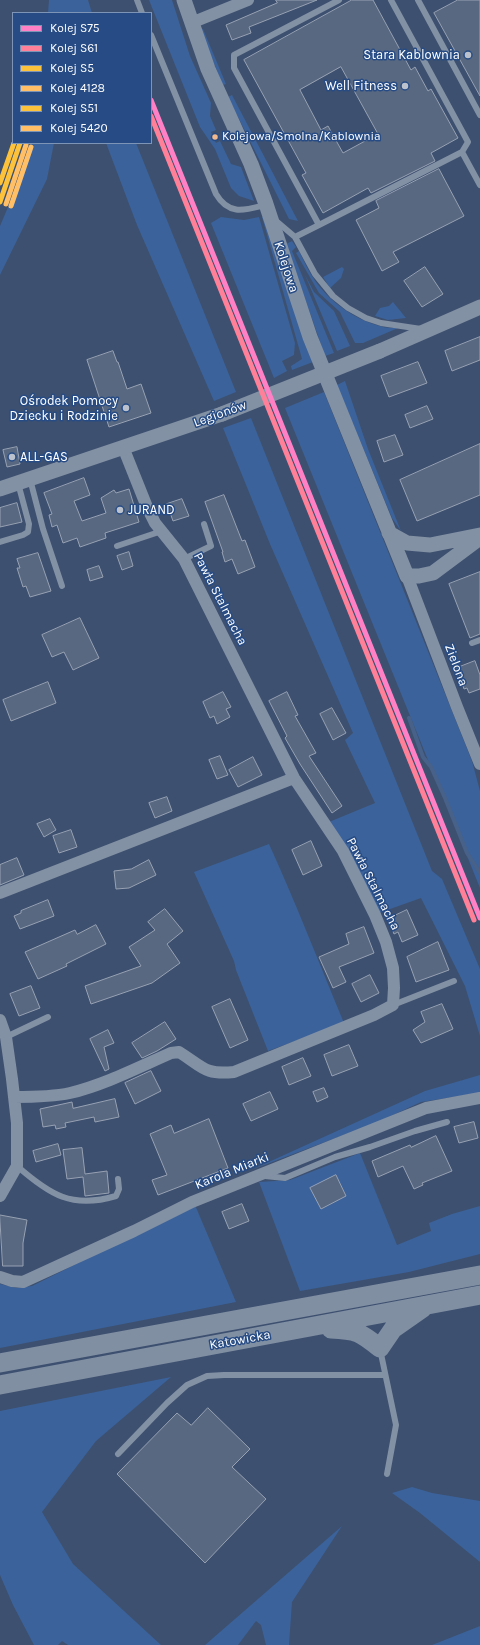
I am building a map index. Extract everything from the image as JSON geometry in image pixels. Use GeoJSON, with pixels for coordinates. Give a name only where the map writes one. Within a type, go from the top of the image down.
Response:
{"type":"FeatureCollection","features":[{"type":"Feature","properties":{"kind":"main road","name":"Katowicka"},"geometry":{"type":"LineString","coordinates":[[0,1363],[480,1275]]}},
{"type":"Feature","properties":{"kind":"main road","name":"Katowicka"},"geometry":{"type":"LineString","coordinates":[[0,1385],[480,1295]]}},
{"type":"Feature","properties":{"kind":"main road"},"geometry":{"type":"LineString","coordinates":[[310,1327],[347,1330],[361,1333],[380,1348],[393,1329],[427,1305]]}},
{"type":"Feature","properties":{"kind":"street","name":"Kolejowa"},"geometry":{"type":"LineString","coordinates":[[184,0],[208,69],[251,164],[310,336],[405,571]]}},
{"type":"Feature","properties":{"kind":"street"},"geometry":{"type":"LineString","coordinates":[[191,23],[248,0]]}},
{"type":"Feature","properties":{"kind":"street","name":"Legionów"},"geometry":{"type":"LineString","coordinates":[[0,489],[222,414],[380,351],[480,308]]}},
{"type":"Feature","properties":{"kind":"street","name":"Pawła Stalmacha"},"geometry":{"type":"LineString","coordinates":[[123,447],[155,523],[184,559],[294,778],[343,851],[375,915],[386,942],[393,968],[393,1005]]}},
{"type":"Feature","properties":{"kind":"street"},"geometry":{"type":"LineString","coordinates":[[389,533],[407,543],[430,545],[480,536]]}},
{"type":"Feature","properties":{"kind":"street"},"geometry":{"type":"LineString","coordinates":[[430,545],[416,552],[405,571],[419,576],[433,573],[480,536]]}},
{"type":"Feature","properties":{"kind":"street","name":"Zielona"},"geometry":{"type":"LineString","coordinates":[[405,571],[457,707],[477,746],[480,764]]}},
{"type":"Feature","properties":{"kind":"street"},"geometry":{"type":"LineString","coordinates":[[0,893],[294,778]]}},
{"type":"Feature","properties":{"kind":"street"},"geometry":{"type":"LineString","coordinates":[[14,1097],[48,1096],[70,1093],[94,1086],[171,1053],[180,1052],[207,1071],[222,1073],[234,1072],[374,1015],[393,1005]]}},
{"type":"Feature","properties":{"kind":"street"},"geometry":{"type":"LineString","coordinates":[[0,1020],[6,1037],[17,1122],[17,1166],[0,1196]]}},
{"type":"Feature","properties":{"kind":"street","name":"Karola Miarki"},"geometry":{"type":"LineString","coordinates":[[0,1277],[12,1281],[23,1282],[134,1231],[192,1202],[426,1108],[480,1098]]}},
{"type":"Feature","properties":{"kind":"lane"},"geometry":{"type":"LineString","coordinates":[[137,0],[142,12]]}},
{"type":"Feature","properties":{"kind":"lane"},"geometry":{"type":"LineString","coordinates":[[319,225],[234,68],[234,55],[338,0]]}},
{"type":"Feature","properties":{"kind":"lane"},"geometry":{"type":"LineString","coordinates":[[295,237],[462,152],[468,142],[391,0]]}},
{"type":"Feature","properties":{"kind":"lane"},"geometry":{"type":"LineString","coordinates":[[418,0],[480,115]]}},
{"type":"Feature","properties":{"kind":"lane"},"geometry":{"type":"LineString","coordinates":[[152,37],[220,201],[230,208],[244,211],[268,210],[295,237],[315,274],[333,296],[348,308],[366,318],[381,323],[428,330]]}},
{"type":"Feature","properties":{"kind":"lane"},"geometry":{"type":"LineString","coordinates":[[462,152],[480,185]]}},
{"type":"Feature","properties":{"kind":"lane"},"geometry":{"type":"LineString","coordinates":[[0,542],[28,532],[29,524],[24,481]]}},
{"type":"Feature","properties":{"kind":"lane"},"geometry":{"type":"LineString","coordinates":[[24,481],[43,529],[62,586]]}},
{"type":"Feature","properties":{"kind":"lane"},"geometry":{"type":"LineString","coordinates":[[184,559],[211,546],[204,524]]}},
{"type":"Feature","properties":{"kind":"lane"},"geometry":{"type":"LineString","coordinates":[[117,546],[162,531]]}},
{"type":"Feature","properties":{"kind":"lane"},"geometry":{"type":"LineString","coordinates":[[472,643],[480,640]]}},
{"type":"Feature","properties":{"kind":"lane"},"geometry":{"type":"LineString","coordinates":[[393,1005],[454,981]]}},
{"type":"Feature","properties":{"kind":"lane"},"geometry":{"type":"LineString","coordinates":[[6,1037],[48,1017]]}},
{"type":"Feature","properties":{"kind":"lane"},"geometry":{"type":"LineString","coordinates":[[260,1175],[285,1178],[335,1157],[447,1122]]}},
{"type":"Feature","properties":{"kind":"lane"},"geometry":{"type":"LineString","coordinates":[[17,1166],[36,1183],[58,1195],[78,1201],[116,1196],[119,1189],[118,1179]]}},
{"type":"Feature","properties":{"kind":"lane"},"geometry":{"type":"LineString","coordinates":[[380,1348],[396,1425],[388,1474]]}},
{"type":"Feature","properties":{"kind":"lane"},"geometry":{"type":"LineString","coordinates":[[118,1454],[167,1403],[187,1385],[207,1376],[385,1375]]}},
{"type":"Feature","properties":{"kind":"shaded area"},"geometry":{"type":"Polygon","coordinates":[[[49,0],[88,0],[92,12],[48,12],[49,0]]]}},
{"type":"Feature","properties":{"kind":"shaded area"},"geometry":{"type":"Polygon","coordinates":[[[149,0],[172,0],[190,56],[211,103],[210,116],[216,130],[211,132],[216,143],[220,141],[231,164],[241,167],[254,201],[239,196],[231,188],[215,149],[200,127],[149,0]]]}},
{"type":"Feature","properties":{"kind":"shaded area"},"geometry":{"type":"Polygon","coordinates":[[[203,29],[226,84],[223,85],[200,30],[203,29]]]}},
{"type":"Feature","properties":{"kind":"shaded area"},"geometry":{"type":"Polygon","coordinates":[[[232,95],[298,221],[289,219],[228,97],[232,95]]]}},
{"type":"Feature","properties":{"kind":"shaded area"},"geometry":{"type":"Polygon","coordinates":[[[30,144],[54,144],[47,179],[0,275],[0,226],[14,193],[30,144]]]}},
{"type":"Feature","properties":{"kind":"shaded area"},"geometry":{"type":"Polygon","coordinates":[[[106,144],[136,144],[236,392],[214,401],[137,225],[106,144]]]}},
{"type":"Feature","properties":{"kind":"shaded area"},"geometry":{"type":"Polygon","coordinates":[[[264,216],[313,362],[292,370],[291,366],[302,359],[262,217],[264,216]]]}},
{"type":"Feature","properties":{"kind":"shaded area"},"geometry":{"type":"Polygon","coordinates":[[[221,217],[244,220],[259,217],[295,343],[294,355],[282,361],[287,371],[274,378],[211,223],[221,217]]]}},
{"type":"Feature","properties":{"kind":"shaded area"},"geometry":{"type":"Polygon","coordinates":[[[292,241],[296,247],[292,251],[334,353],[325,356],[286,244],[292,241]]]}},
{"type":"Feature","properties":{"kind":"shaded area"},"geometry":{"type":"Polygon","coordinates":[[[299,251],[310,273],[318,284],[325,293],[341,307],[370,323],[384,327],[398,328],[363,343],[355,343],[340,312],[319,293],[296,253],[299,251]]]}},
{"type":"Feature","properties":{"kind":"shaded area"},"geometry":{"type":"Polygon","coordinates":[[[342,267],[344,269],[341,278],[330,288],[323,277],[342,267]]]}},
{"type":"Feature","properties":{"kind":"shaded area"},"geometry":{"type":"Polygon","coordinates":[[[305,275],[314,292],[334,311],[350,346],[337,351],[305,275]]]}},
{"type":"Feature","properties":{"kind":"shaded area"},"geometry":{"type":"Polygon","coordinates":[[[393,302],[406,318],[388,320],[375,316],[380,308],[389,306],[393,302]]]}},
{"type":"Feature","properties":{"kind":"shaded area"},"geometry":{"type":"Polygon","coordinates":[[[345,381],[368,449],[401,531],[392,518],[337,385],[345,381]]]}},
{"type":"Feature","properties":{"kind":"shaded area"},"geometry":{"type":"Polygon","coordinates":[[[324,392],[472,761],[480,791],[480,888],[285,408],[324,392]]]}},
{"type":"Feature","properties":{"kind":"shaded area"},"geometry":{"type":"Polygon","coordinates":[[[251,418],[432,871],[442,879],[480,969],[480,1036],[465,986],[421,898],[379,913],[329,822],[375,803],[345,740],[353,733],[270,544],[223,428],[251,418]]]}},
{"type":"Feature","properties":{"kind":"shaded area"},"geometry":{"type":"Polygon","coordinates":[[[269,844],[344,1023],[268,1051],[236,970],[234,961],[194,872],[269,844]]]}},
{"type":"Feature","properties":{"kind":"shaded area"},"geometry":{"type":"Polygon","coordinates":[[[480,1075],[480,1093],[421,1102],[378,1122],[251,1170],[425,1091],[480,1075]]]}},
{"type":"Feature","properties":{"kind":"shaded area"},"geometry":{"type":"Polygon","coordinates":[[[360,1153],[397,1245],[431,1231],[429,1223],[452,1214],[480,1206],[480,1254],[409,1272],[300,1291],[259,1182],[290,1180],[360,1153]]]}},
{"type":"Feature","properties":{"kind":"shaded area"},"geometry":{"type":"Polygon","coordinates":[[[195,1205],[236,1302],[0,1348],[0,1284],[16,1288],[32,1286],[195,1205]]]}},
{"type":"Feature","properties":{"kind":"shaded area"},"geometry":{"type":"Polygon","coordinates":[[[171,1377],[96,1441],[42,1512],[73,1564],[161,1645],[68,1645],[62,1641],[58,1645],[34,1645],[13,1605],[0,1575],[0,1411],[171,1377]]]}},
{"type":"Feature","properties":{"kind":"shaded area"},"geometry":{"type":"Polygon","coordinates":[[[412,1487],[432,1493],[480,1501],[480,1562],[420,1513],[392,1493],[412,1487]]]}},
{"type":"Feature","properties":{"kind":"shaded area"},"geometry":{"type":"Polygon","coordinates":[[[342,1526],[292,1602],[289,1645],[266,1645],[261,1625],[256,1621],[238,1645],[205,1645],[342,1526]]]}},
{"type":"Feature","properties":{"kind":"shaded area"},"geometry":{"type":"Polygon","coordinates":[[[480,1626],[480,1645],[432,1645],[480,1626]]]}},
{"type":"Feature","properties":{"kind":"building"},"geometry":{"type":"Polygon","coordinates":[[[276,0],[317,0],[249,27],[251,33],[232,40],[226,25],[277,3],[276,0]]]}},
{"type":"Feature","properties":{"kind":"building"},"geometry":{"type":"Polygon","coordinates":[[[352,0],[373,0],[411,70],[415,67],[428,91],[431,89],[458,138],[431,153],[435,161],[371,193],[368,188],[323,213],[302,175],[306,173],[244,60],[352,0]],[[341,67],[300,90],[321,130],[328,126],[343,153],[378,134],[341,67]]]}},
{"type":"Feature","properties":{"kind":"building","name":"Stara Kablownia"},"geometry":{"type":"Polygon","coordinates":[[[458,0],[480,0],[480,96],[434,13],[458,0]]]}},
{"type":"Feature","properties":{"kind":"building"},"geometry":{"type":"Polygon","coordinates":[[[439,169],[464,216],[393,252],[399,262],[382,271],[356,220],[379,208],[376,201],[439,169]]]}},
{"type":"Feature","properties":{"kind":"building"},"geometry":{"type":"Polygon","coordinates":[[[425,267],[443,294],[422,307],[404,281],[425,267]]]}},
{"type":"Feature","properties":{"kind":"building"},"geometry":{"type":"Polygon","coordinates":[[[480,337],[480,360],[452,371],[445,351],[480,337]]]}},
{"type":"Feature","properties":{"kind":"building"},"geometry":{"type":"Polygon","coordinates":[[[113,351],[127,389],[141,384],[151,413],[109,427],[87,360],[113,351]]]}},
{"type":"Feature","properties":{"kind":"building"},"geometry":{"type":"Polygon","coordinates":[[[418,362],[427,383],[389,397],[381,376],[418,362]]]}},
{"type":"Feature","properties":{"kind":"building"},"geometry":{"type":"Polygon","coordinates":[[[427,406],[433,419],[410,428],[405,415],[427,406]]]}},
{"type":"Feature","properties":{"kind":"building"},"geometry":{"type":"Polygon","coordinates":[[[395,435],[403,455],[384,462],[377,441],[395,435]]]}},
{"type":"Feature","properties":{"kind":"building"},"geometry":{"type":"Polygon","coordinates":[[[480,444],[480,495],[417,521],[400,480],[480,444]]]}},
{"type":"Feature","properties":{"kind":"building","name":"ALL-GAS"},"geometry":{"type":"Polygon","coordinates":[[[17,447],[20,464],[7,467],[3,450],[17,447]]]}},
{"type":"Feature","properties":{"kind":"building"},"geometry":{"type":"Polygon","coordinates":[[[84,478],[90,495],[74,501],[82,521],[106,513],[101,498],[114,490],[116,493],[129,489],[139,522],[105,533],[106,538],[80,547],[77,538],[63,543],[57,525],[52,527],[49,515],[52,514],[44,493],[84,478]]]}},
{"type":"Feature","properties":{"kind":"building"},"geometry":{"type":"Polygon","coordinates":[[[224,495],[242,541],[245,540],[255,567],[238,574],[232,559],[225,562],[223,552],[205,502],[224,495]]]}},
{"type":"Feature","properties":{"kind":"building"},"geometry":{"type":"Polygon","coordinates":[[[182,499],[189,516],[173,521],[167,504],[182,499]]]}},
{"type":"Feature","properties":{"kind":"building"},"geometry":{"type":"Polygon","coordinates":[[[17,503],[22,522],[0,527],[0,508],[17,503]]]}},
{"type":"Feature","properties":{"kind":"building"},"geometry":{"type":"Polygon","coordinates":[[[129,552],[133,566],[122,570],[117,556],[129,552]]]}},
{"type":"Feature","properties":{"kind":"building"},"geometry":{"type":"Polygon","coordinates":[[[38,553],[51,591],[30,597],[26,586],[23,587],[17,568],[20,568],[17,559],[38,553]]]}},
{"type":"Feature","properties":{"kind":"building"},"geometry":{"type":"Polygon","coordinates":[[[99,566],[103,577],[90,581],[87,570],[99,566]]]}},
{"type":"Feature","properties":{"kind":"building"},"geometry":{"type":"Polygon","coordinates":[[[480,572],[480,634],[470,638],[449,584],[480,572]]]}},
{"type":"Feature","properties":{"kind":"building"},"geometry":{"type":"Polygon","coordinates":[[[80,618],[99,658],[73,670],[64,652],[52,657],[42,635],[80,618]]]}},
{"type":"Feature","properties":{"kind":"building"},"geometry":{"type":"Polygon","coordinates":[[[475,661],[480,675],[480,689],[469,693],[467,688],[464,689],[457,668],[475,661]]]}},
{"type":"Feature","properties":{"kind":"building"},"geometry":{"type":"Polygon","coordinates":[[[48,682],[56,703],[11,721],[3,700],[48,682]]]}},
{"type":"Feature","properties":{"kind":"building"},"geometry":{"type":"Polygon","coordinates":[[[223,692],[231,707],[226,709],[230,717],[217,724],[214,716],[210,718],[203,702],[223,692]]]}},
{"type":"Feature","properties":{"kind":"building"},"geometry":{"type":"Polygon","coordinates":[[[287,692],[298,715],[295,716],[316,753],[309,756],[342,806],[332,813],[285,738],[287,736],[269,701],[287,692]]]}},
{"type":"Feature","properties":{"kind":"building"},"geometry":{"type":"Polygon","coordinates":[[[332,708],[346,733],[333,740],[320,714],[332,708]]]}},
{"type":"Feature","properties":{"kind":"building"},"geometry":{"type":"Polygon","coordinates":[[[220,756],[228,775],[217,779],[209,760],[220,756]]]}},
{"type":"Feature","properties":{"kind":"building"},"geometry":{"type":"Polygon","coordinates":[[[253,757],[262,775],[238,787],[229,770],[253,757]]]}},
{"type":"Feature","properties":{"kind":"building"},"geometry":{"type":"Polygon","coordinates":[[[167,797],[172,811],[155,818],[149,803],[167,797]]]}},
{"type":"Feature","properties":{"kind":"building"},"geometry":{"type":"Polygon","coordinates":[[[50,819],[56,830],[44,837],[37,824],[50,819]]]}},
{"type":"Feature","properties":{"kind":"building"},"geometry":{"type":"Polygon","coordinates":[[[71,830],[77,847],[59,853],[53,836],[71,830]]]}},
{"type":"Feature","properties":{"kind":"building"},"geometry":{"type":"Polygon","coordinates":[[[311,841],[322,866],[303,875],[292,850],[311,841]]]}},
{"type":"Feature","properties":{"kind":"building"},"geometry":{"type":"Polygon","coordinates":[[[17,858],[24,875],[0,885],[0,865],[17,858]]]}},
{"type":"Feature","properties":{"kind":"building"},"geometry":{"type":"Polygon","coordinates":[[[149,860],[156,875],[129,888],[116,889],[114,871],[131,869],[149,860]]]}},
{"type":"Feature","properties":{"kind":"building"},"geometry":{"type":"Polygon","coordinates":[[[48,900],[54,916],[20,929],[14,916],[21,913],[21,911],[48,900]]]}},
{"type":"Feature","properties":{"kind":"building"},"geometry":{"type":"Polygon","coordinates":[[[165,909],[183,931],[167,944],[180,963],[152,983],[91,1004],[85,986],[141,966],[129,947],[155,930],[148,922],[165,909]]]}},
{"type":"Feature","properties":{"kind":"building"},"geometry":{"type":"Polygon","coordinates":[[[407,910],[418,935],[402,942],[398,932],[394,934],[388,919],[407,910]]]}},
{"type":"Feature","properties":{"kind":"building"},"geometry":{"type":"Polygon","coordinates":[[[96,925],[106,944],[66,964],[67,966],[38,979],[25,952],[75,930],[77,934],[96,925]]]}},
{"type":"Feature","properties":{"kind":"building"},"geometry":{"type":"Polygon","coordinates":[[[364,927],[374,953],[339,967],[346,982],[333,988],[319,957],[349,944],[346,934],[364,927]]]}},
{"type":"Feature","properties":{"kind":"building"},"geometry":{"type":"Polygon","coordinates":[[[438,942],[449,970],[416,982],[407,957],[438,942]]]}},
{"type":"Feature","properties":{"kind":"building"},"geometry":{"type":"Polygon","coordinates":[[[370,975],[379,993],[361,1002],[352,984],[370,975]]]}},
{"type":"Feature","properties":{"kind":"building"},"geometry":{"type":"Polygon","coordinates":[[[31,986],[40,1008],[19,1016],[10,994],[31,986]]]}},
{"type":"Feature","properties":{"kind":"building"},"geometry":{"type":"Polygon","coordinates":[[[230,999],[248,1040],[230,1048],[212,1007],[230,999]]]}},
{"type":"Feature","properties":{"kind":"building"},"geometry":{"type":"Polygon","coordinates":[[[442,1004],[453,1029],[421,1043],[413,1030],[425,1022],[421,1012],[442,1004]]]}},
{"type":"Feature","properties":{"kind":"building"},"geometry":{"type":"Polygon","coordinates":[[[165,1022],[176,1039],[157,1051],[142,1058],[132,1043],[165,1022]]]}},
{"type":"Feature","properties":{"kind":"building"},"geometry":{"type":"Polygon","coordinates":[[[108,1030],[114,1043],[104,1047],[109,1069],[105,1071],[90,1039],[108,1030]]]}},
{"type":"Feature","properties":{"kind":"building"},"geometry":{"type":"Polygon","coordinates":[[[349,1045],[358,1066],[332,1076],[324,1055],[349,1045]]]}},
{"type":"Feature","properties":{"kind":"building"},"geometry":{"type":"Polygon","coordinates":[[[303,1058],[311,1076],[289,1085],[282,1067],[303,1058]]]}},
{"type":"Feature","properties":{"kind":"building"},"geometry":{"type":"Polygon","coordinates":[[[151,1071],[161,1091],[135,1104],[125,1083],[151,1071]]]}},
{"type":"Feature","properties":{"kind":"building"},"geometry":{"type":"Polygon","coordinates":[[[324,1088],[328,1097],[317,1102],[313,1092],[324,1088]]]}},
{"type":"Feature","properties":{"kind":"building"},"geometry":{"type":"Polygon","coordinates":[[[270,1092],[278,1109],[251,1121],[243,1104],[270,1092]]]}},
{"type":"Feature","properties":{"kind":"building"},"geometry":{"type":"Polygon","coordinates":[[[115,1099],[119,1117],[95,1122],[94,1117],[65,1123],[66,1127],[56,1129],[55,1125],[43,1127],[40,1109],[72,1102],[73,1108],[115,1099]]]}},
{"type":"Feature","properties":{"kind":"building"},"geometry":{"type":"Polygon","coordinates":[[[209,1119],[228,1168],[158,1195],[152,1180],[167,1175],[150,1134],[171,1125],[174,1133],[209,1119]]]}},
{"type":"Feature","properties":{"kind":"building"},"geometry":{"type":"Polygon","coordinates":[[[474,1122],[478,1138],[459,1143],[454,1127],[474,1122]]]}},
{"type":"Feature","properties":{"kind":"building"},"geometry":{"type":"Polygon","coordinates":[[[436,1136],[452,1171],[422,1183],[423,1185],[414,1189],[403,1166],[378,1177],[372,1161],[436,1136]]]}},
{"type":"Feature","properties":{"kind":"building"},"geometry":{"type":"Polygon","coordinates":[[[58,1144],[61,1155],[36,1162],[33,1151],[58,1144]]]}},
{"type":"Feature","properties":{"kind":"building"},"geometry":{"type":"Polygon","coordinates":[[[82,1148],[85,1174],[107,1171],[109,1193],[85,1196],[83,1177],[67,1179],[63,1150],[82,1148]]]}},
{"type":"Feature","properties":{"kind":"building"},"geometry":{"type":"Polygon","coordinates":[[[336,1175],[346,1196],[321,1209],[310,1188],[336,1175]]]}},
{"type":"Feature","properties":{"kind":"building"},"geometry":{"type":"Polygon","coordinates":[[[242,1204],[249,1221],[229,1229],[222,1212],[242,1204]]]}},
{"type":"Feature","properties":{"kind":"building"},"geometry":{"type":"Polygon","coordinates":[[[0,1215],[27,1220],[23,1243],[23,1266],[3,1266],[0,1215]]]}},
{"type":"Feature","properties":{"kind":"building"},"geometry":{"type":"Polygon","coordinates":[[[208,1408],[250,1449],[232,1467],[266,1499],[205,1563],[117,1474],[177,1413],[191,1425],[208,1408]]]}},
{"type":"Feature","properties":{"kind":"waterway"},"geometry":{"type":"LineString","coordinates":[[409,718],[423,757],[431,767],[467,853],[480,873]]}},
{"type":"Feature","properties":{"kind":"rail line","name":"S75"},"geometry":{"type":"LineString","coordinates":[[152,102],[480,918]]}},
{"type":"Feature","properties":{"kind":"rail line","name":"S61"},"geometry":{"type":"LineString","coordinates":[[152,118],[474,920]]}},
{"type":"Feature","properties":{"kind":"rail line","name":"S51"},"geometry":{"type":"LineString","coordinates":[[0,183],[14,144]]}},
{"type":"Feature","properties":{"kind":"rail line","name":"S5"},"geometry":{"type":"LineString","coordinates":[[0,202],[20,144]]}},
{"type":"Feature","properties":{"kind":"rail line","name":"4128"},"geometry":{"type":"LineString","coordinates":[[6,204],[26,145]]}},
{"type":"Feature","properties":{"kind":"rail line","name":"5420"},"geometry":{"type":"LineString","coordinates":[[11,206],[31,147]]}},
{"type":"Feature","properties":{"kind":"place","name":"Stara Kablownia"},"geometry":{"type":"Point","coordinates":[468,55]}},
{"type":"Feature","properties":{"kind":"place","name":"Well Fitness"},"geometry":{"type":"Point","coordinates":[405,86]}},
{"type":"Feature","properties":{"kind":"place","name":"Kolejowa/Smolna/Kablownia"},"geometry":{"type":"Point","coordinates":[215,137]}},
{"type":"Feature","properties":{"kind":"place","name":"Ośrodek Pomocy Dziecku i Rodzinie"},"geometry":{"type":"Point","coordinates":[126,408]}},
{"type":"Feature","properties":{"kind":"place","name":"ALL-GAS"},"geometry":{"type":"Point","coordinates":[12,457]}},
{"type":"Feature","properties":{"kind":"place","name":"JURAND"},"geometry":{"type":"Point","coordinates":[120,510]}}]}
